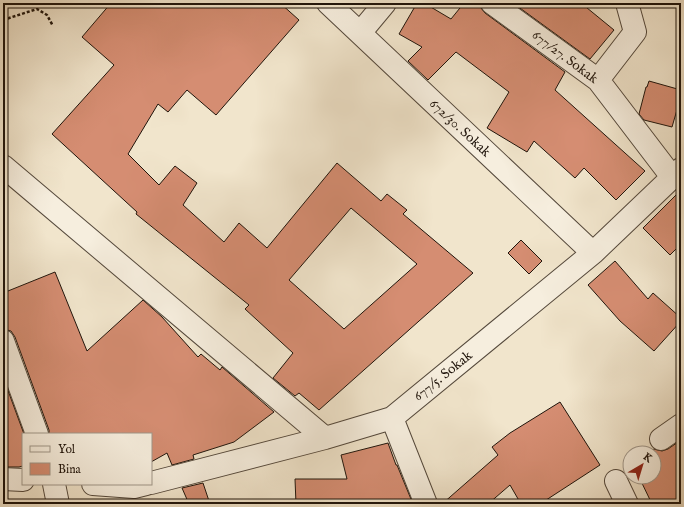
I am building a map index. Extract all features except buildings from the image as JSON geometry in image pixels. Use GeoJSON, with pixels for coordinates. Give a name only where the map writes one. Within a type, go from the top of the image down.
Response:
{"type":"FeatureCollection","features":[{"type":"Feature","properties":{"kind":"street","name":"672/30. Sokak"},"geometry":{"type":"LineString","coordinates":[[328,3],[593,253]]}},
{"type":"Feature","properties":{"kind":"street"},"geometry":{"type":"LineString","coordinates":[[360,33],[385,3]]}},
{"type":"Feature","properties":{"kind":"street","name":"677/27. Sokak"},"geometry":{"type":"LineString","coordinates":[[492,3],[598,80],[677,173]]}},
{"type":"Feature","properties":{"kind":"street"},"geometry":{"type":"LineString","coordinates":[[598,80],[635,32],[627,3]]}},
{"type":"Feature","properties":{"kind":"street"},"geometry":{"type":"LineString","coordinates":[[3,166],[325,438]]}},
{"type":"Feature","properties":{"kind":"street","name":"677/5. Sokak"},"geometry":{"type":"LineString","coordinates":[[152,483],[325,438],[392,418],[593,253],[677,173]]}},
{"type":"Feature","properties":{"kind":"street"},"geometry":{"type":"LineString","coordinates":[[3,341],[37,433]]}},
{"type":"Feature","properties":{"kind":"street"},"geometry":{"type":"LineString","coordinates":[[392,418],[426,504]]}},
{"type":"Feature","properties":{"kind":"street"},"geometry":{"type":"LineString","coordinates":[[661,439],[681,426]]}},
{"type":"Feature","properties":{"kind":"street"},"geometry":{"type":"LineString","coordinates":[[3,480],[22,480]]}},
{"type":"Feature","properties":{"kind":"street"},"geometry":{"type":"LineString","coordinates":[[616,480],[627,504]]}},
{"type":"Feature","properties":{"kind":"street"},"geometry":{"type":"LineString","coordinates":[[54,485],[58,504]]}},
{"type":"Feature","properties":{"kind":"street"},"geometry":{"type":"LineString","coordinates":[[107,485],[134,487],[142,485]]}},
{"type":"Feature","properties":{"kind":"path"},"geometry":{"type":"LineString","coordinates":[[3,20],[37,9],[47,15],[53,26]]}}]}
